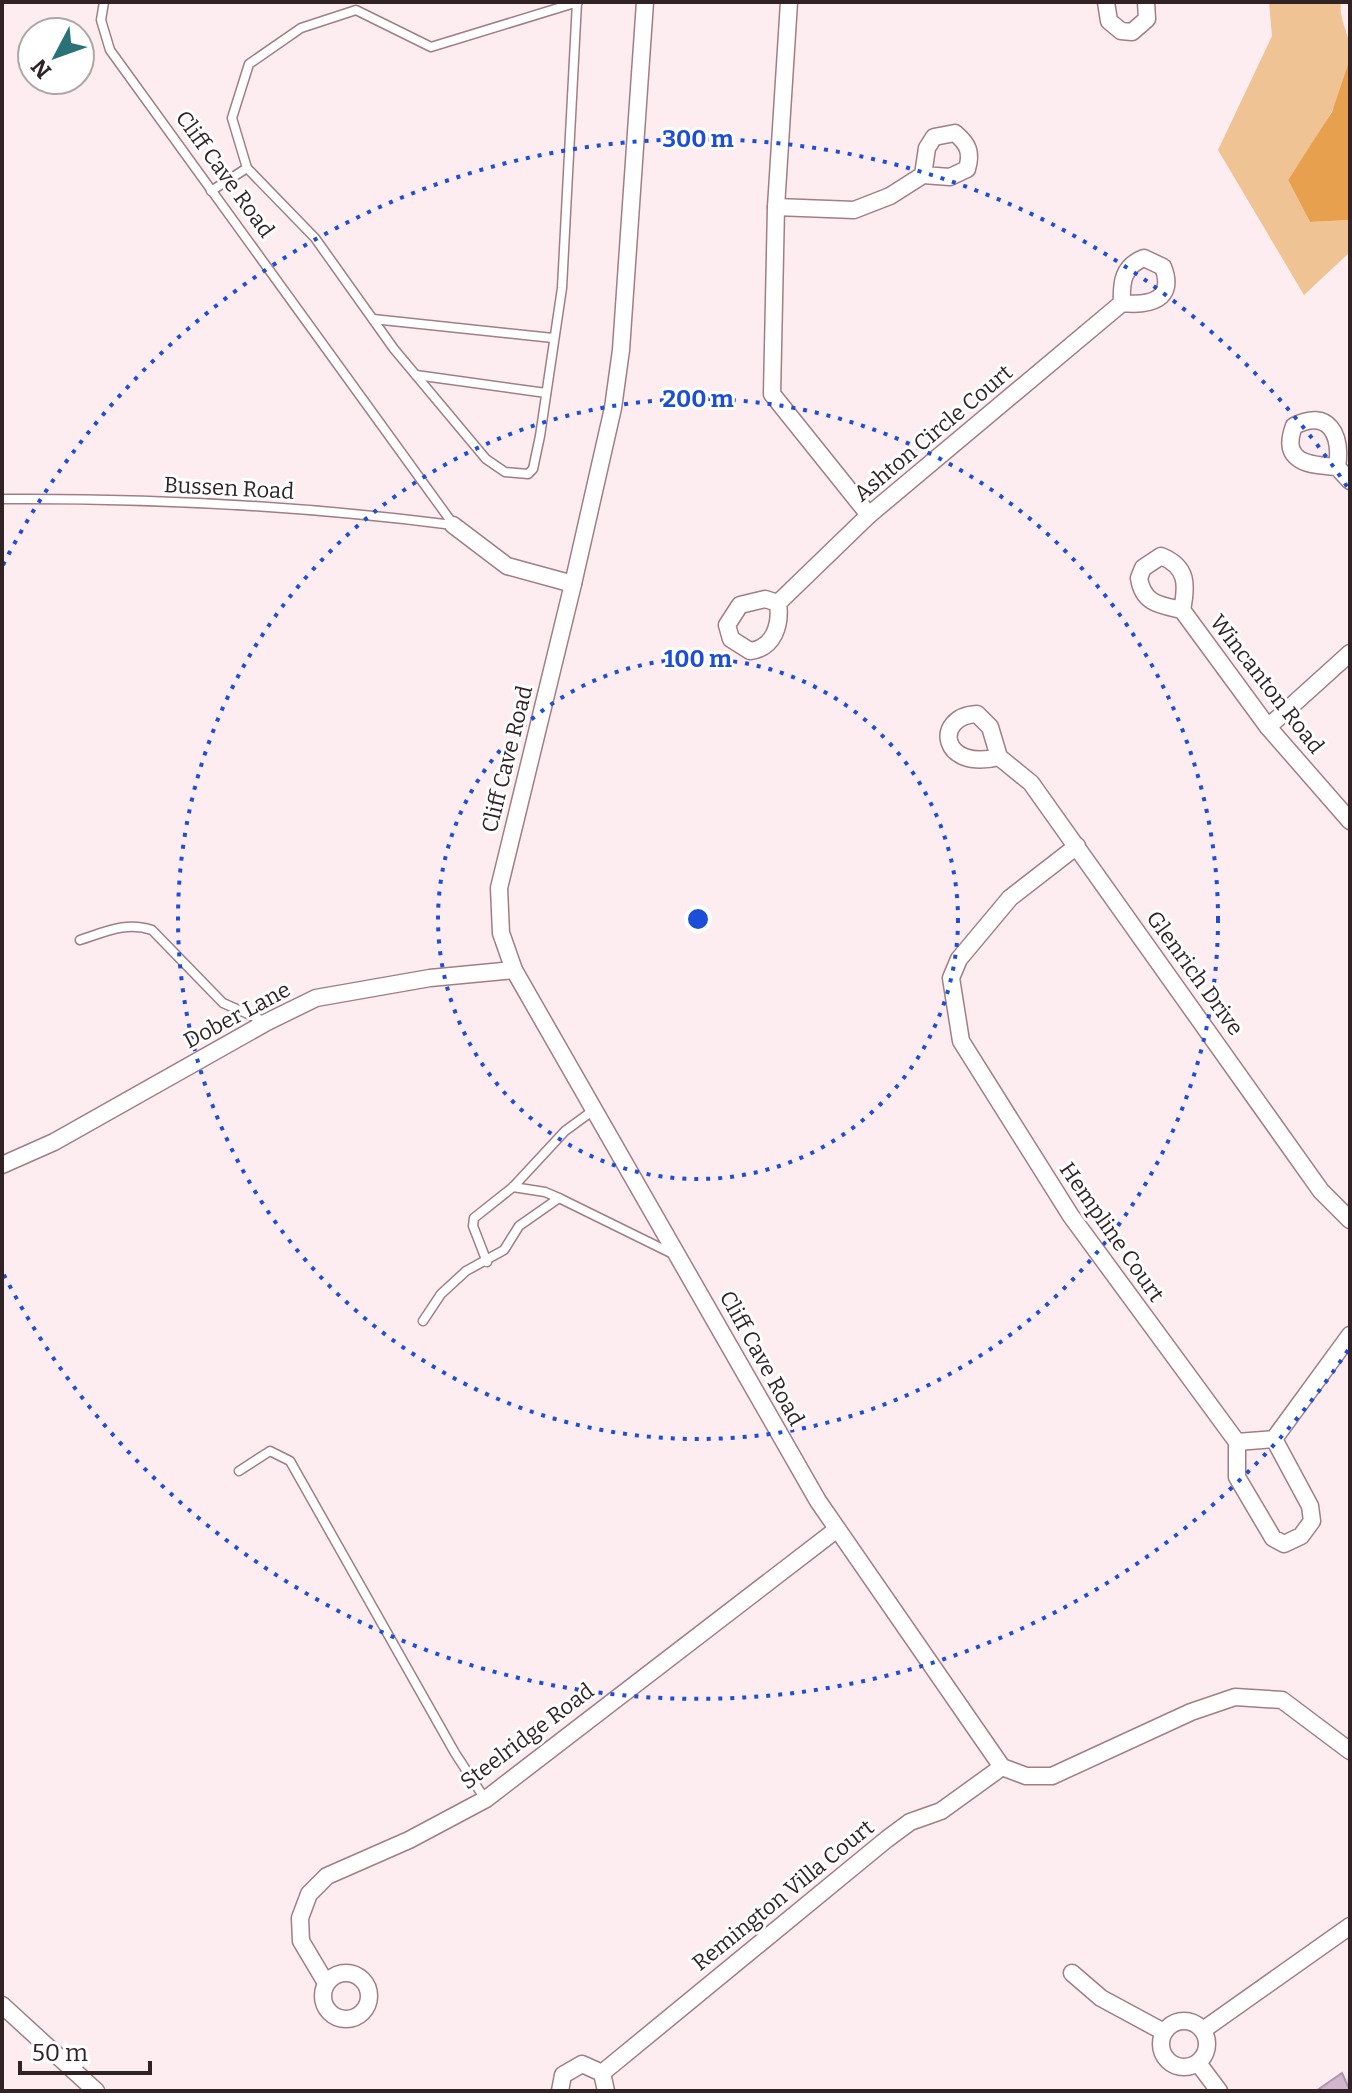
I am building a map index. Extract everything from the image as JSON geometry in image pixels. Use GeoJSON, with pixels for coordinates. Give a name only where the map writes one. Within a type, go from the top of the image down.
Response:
{"type":"FeatureCollection","features":[{"type":"Feature","properties":{"kind":"street","name":"Cliff Cave Road"},"geometry":{"type":"LineString","coordinates":[[645,2],[621,350],[613,408],[499,888],[501,933],[514,970],[836,1530],[1002,1767]]}},
{"type":"Feature","properties":{"kind":"street"},"geometry":{"type":"LineString","coordinates":[[789,2],[776,207],[772,394],[869,515]]}},
{"type":"Feature","properties":{"kind":"street"},"geometry":{"type":"LineString","coordinates":[[1106,2],[1109,21],[1121,31],[1132,32],[1147,19],[1146,2]]}},
{"type":"Feature","properties":{"kind":"street"},"geometry":{"type":"LineString","coordinates":[[776,207],[854,210],[890,196],[923,175]]}},
{"type":"Feature","properties":{"kind":"street","name":"Ashton Circle Court"},"geometry":{"type":"LineString","coordinates":[[778,603],[869,515],[1122,303]]}},
{"type":"Feature","properties":{"kind":"street"},"geometry":{"type":"LineString","coordinates":[[1337,467],[1350,481]]}},
{"type":"Feature","properties":{"kind":"street","name":"Cliff Cave Road"},"geometry":{"type":"LineString","coordinates":[[453,525],[507,566],[573,584]]}},
{"type":"Feature","properties":{"kind":"street","name":"Wincanton Road"},"geometry":{"type":"LineString","coordinates":[[1182,610],[1268,727],[1350,821]]}},
{"type":"Feature","properties":{"kind":"street"},"geometry":{"type":"LineString","coordinates":[[1268,727],[1350,653]]}},
{"type":"Feature","properties":{"kind":"street","name":"Glenrich Drive"},"geometry":{"type":"LineString","coordinates":[[999,757],[1031,783],[1321,1191],[1350,1220]]}},
{"type":"Feature","properties":{"kind":"street","name":"Hempline Court"},"geometry":{"type":"LineString","coordinates":[[1077,846],[1010,898],[959,959],[951,978],[961,1041],[1071,1216],[1237,1442]]}},
{"type":"Feature","properties":{"kind":"street","name":"Dober Lane"},"geometry":{"type":"LineString","coordinates":[[2,1165],[54,1142],[267,1022],[337,992],[514,970]]}},
{"type":"Feature","properties":{"kind":"street"},"geometry":{"type":"LineString","coordinates":[[1274,1439],[1310,1506],[1312,1521],[1301,1536],[1284,1544],[1273,1538],[1237,1477],[1237,1442],[1274,1439],[1350,1335]]}},
{"type":"Feature","properties":{"kind":"street","name":"Steelridge Road"},"geometry":{"type":"LineString","coordinates":[[326,1983],[301,1941],[300,1918],[309,1894],[327,1876],[409,1840],[486,1799],[638,1679],[836,1530]]}},
{"type":"Feature","properties":{"kind":"street"},"geometry":{"type":"LineString","coordinates":[[1002,1767],[1026,1776],[1052,1776],[1191,1712],[1235,1697],[1282,1700],[1350,1751]]}},
{"type":"Feature","properties":{"kind":"street","name":"Remington Villa Court"},"geometry":{"type":"LineString","coordinates":[[602,2073],[887,1839],[910,1822],[941,1811],[1002,1767]]}},
{"type":"Feature","properties":{"kind":"street"},"geometry":{"type":"LineString","coordinates":[[1203,2030],[1350,1926]]}},
{"type":"Feature","properties":{"kind":"street"},"geometry":{"type":"LineString","coordinates":[[1072,1973],[1101,1998],[1164,2032]]}},
{"type":"Feature","properties":{"kind":"street"},"geometry":{"type":"LineString","coordinates":[[2,2005],[96,2091]]}},
{"type":"Feature","properties":{"kind":"street"},"geometry":{"type":"LineString","coordinates":[[1179,2021],[1188,2021],[1203,2030],[1208,2048],[1198,2063],[1181,2068],[1172,2065],[1161,2050],[1164,2032],[1179,2021]]}},
{"type":"Feature","properties":{"kind":"street"},"geometry":{"type":"LineString","coordinates":[[1198,2063],[1219,2091]]}},
{"type":"Feature","properties":{"kind":"street"},"geometry":{"type":"LineString","coordinates":[[560,2091],[563,2075],[574,2065],[589,2064],[602,2073],[606,2091]]}},
{"type":"Feature","properties":{"kind":"lane","name":"Cliff Cave Road"},"geometry":{"type":"LineString","coordinates":[[104,2],[101,20],[110,50],[453,525]]}},
{"type":"Feature","properties":{"kind":"lane"},"geometry":{"type":"LineString","coordinates":[[578,2],[562,288],[546,393],[533,469],[528,474],[505,472],[486,459],[416,375],[315,238],[247,168],[232,118],[249,64],[301,28],[356,10],[431,47],[578,2]]}},
{"type":"Feature","properties":{"kind":"lane"},"geometry":{"type":"LineString","coordinates":[[211,191],[247,168]]}},
{"type":"Feature","properties":{"kind":"lane"},"geometry":{"type":"LineString","coordinates":[[373,319],[553,338]]}},
{"type":"Feature","properties":{"kind":"lane"},"geometry":{"type":"LineString","coordinates":[[416,375],[546,393]]}},
{"type":"Feature","properties":{"kind":"lane","name":"Bussen Road"},"geometry":{"type":"LineString","coordinates":[[2,499],[216,504],[371,514],[453,525]]}},
{"type":"Feature","properties":{"kind":"lane"},"geometry":{"type":"LineString","coordinates":[[80,940],[120,927],[137,926],[152,930],[223,1003],[267,1022]]}},
{"type":"Feature","properties":{"kind":"lane"},"geometry":{"type":"LineString","coordinates":[[487,1262],[473,1226],[474,1218],[513,1187],[565,1131],[595,1108]]}},
{"type":"Feature","properties":{"kind":"lane"},"geometry":{"type":"LineString","coordinates":[[513,1187],[545,1192],[681,1258]]}},
{"type":"Feature","properties":{"kind":"lane"},"geometry":{"type":"LineString","coordinates":[[423,1321],[441,1294],[466,1271],[504,1250],[519,1226],[559,1198]]}},
{"type":"Feature","properties":{"kind":"lane"},"geometry":{"type":"LineString","coordinates":[[239,1471],[270,1451],[290,1461],[455,1753],[486,1799]]}},
{"type":"Feature","properties":{"kind":"shaded area"},"geometry":{"type":"Polygon","coordinates":[[[1269,2],[1341,2],[1341,16],[1350,49],[1347,74],[1335,106],[1288,180],[1310,222],[1350,220],[1350,252],[1304,295],[1218,150],[1272,36],[1269,2]]]}},
{"type":"Feature","properties":{"kind":"shaded area"},"geometry":{"type":"Polygon","coordinates":[[[1350,59],[1350,220],[1310,222],[1288,180],[1332,112],[1350,59]]]}},
{"type":"Feature","properties":{"kind":"building"},"geometry":{"type":"Polygon","coordinates":[[[1342,2073],[1350,2091],[1316,2091],[1342,2073]]]}}]}
